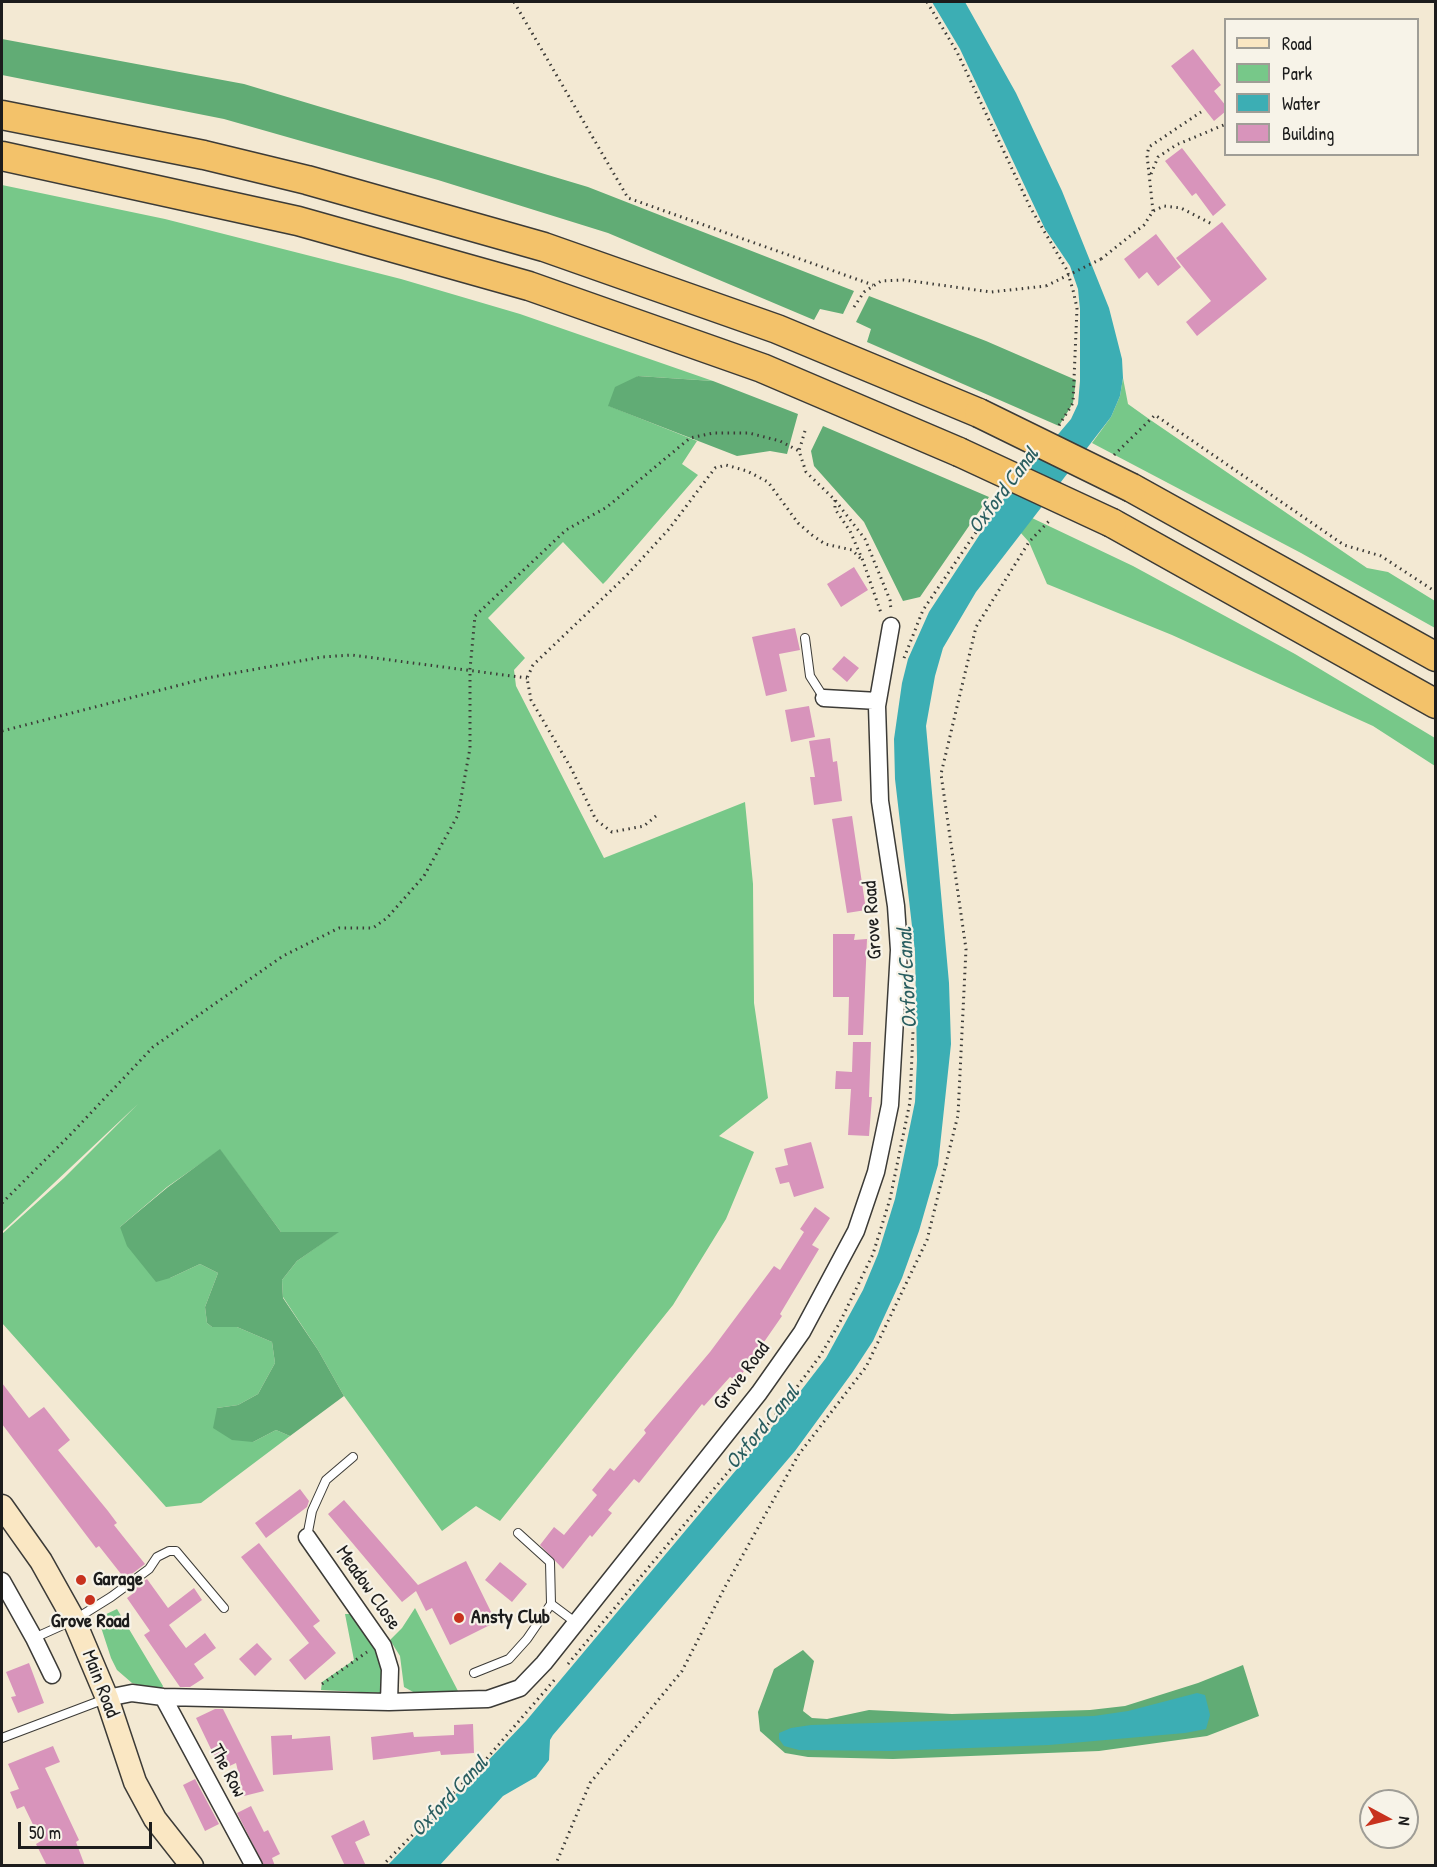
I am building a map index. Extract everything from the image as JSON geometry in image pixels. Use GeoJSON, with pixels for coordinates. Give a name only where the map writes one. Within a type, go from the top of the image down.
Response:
{"type":"FeatureCollection","features":[{"type":"Feature","properties":{"kind":"highway"},"geometry":{"type":"LineString","coordinates":[[2,115],[58,128]]}},
{"type":"Feature","properties":{"kind":"highway"},"geometry":{"type":"LineString","coordinates":[[2,120],[204,155],[307,180],[544,247],[777,329],[978,413],[1132,488],[1436,657]]}},
{"type":"Feature","properties":{"kind":"highway"},"geometry":{"type":"LineString","coordinates":[[2,156],[298,221],[529,286],[762,368],[959,452],[1112,523],[1436,704]]}},
{"type":"Feature","properties":{"kind":"main road","name":"Main Road"},"geometry":{"type":"LineString","coordinates":[[2,1506],[40,1560],[74,1620],[106,1698],[135,1782],[155,1819],[192,1866]]}},
{"type":"Feature","properties":{"kind":"street","name":"Grove Road"},"geometry":{"type":"LineString","coordinates":[[106,1698],[132,1693],[163,1697],[389,1702],[488,1699],[520,1688],[531,1678],[759,1393],[802,1332],[856,1232],[876,1172],[890,1105],[899,950],[896,906],[880,801],[878,701],[891,626]]}},
{"type":"Feature","properties":{"kind":"street"},"geometry":{"type":"LineString","coordinates":[[824,699],[878,701]]}},
{"type":"Feature","properties":{"kind":"street","name":"Meadow Close"},"geometry":{"type":"LineString","coordinates":[[307,1538],[381,1642],[390,1669],[389,1702]]}},
{"type":"Feature","properties":{"kind":"street"},"geometry":{"type":"LineString","coordinates":[[2,1581],[52,1676]]}},
{"type":"Feature","properties":{"kind":"street","name":"The Row"},"geometry":{"type":"LineString","coordinates":[[163,1697],[254,1866]]}},
{"type":"Feature","properties":{"kind":"lane"},"geometry":{"type":"LineString","coordinates":[[805,638],[810,676],[824,699]]}},
{"type":"Feature","properties":{"kind":"lane"},"geometry":{"type":"LineString","coordinates":[[307,1538],[312,1511],[326,1480],[353,1457]]}},
{"type":"Feature","properties":{"kind":"lane"},"geometry":{"type":"LineString","coordinates":[[474,1673],[509,1659],[527,1639],[551,1604],[549,1562],[518,1533]]}},
{"type":"Feature","properties":{"kind":"lane"},"geometry":{"type":"LineString","coordinates":[[34,1638],[74,1620],[111,1597],[148,1569],[157,1557],[169,1551],[176,1551],[224,1608]]}},
{"type":"Feature","properties":{"kind":"lane"},"geometry":{"type":"LineString","coordinates":[[551,1604],[575,1623]]}},
{"type":"Feature","properties":{"kind":"lane"},"geometry":{"type":"LineString","coordinates":[[2,1738],[106,1698]]}},
{"type":"Feature","properties":{"kind":"path"},"geometry":{"type":"LineString","coordinates":[[514,2],[628,198],[873,285]]}},
{"type":"Feature","properties":{"kind":"path"},"geometry":{"type":"LineString","coordinates":[[927,2],[957,52],[1030,207],[1067,270],[1073,290],[1077,308],[1073,403],[1051,435]]}},
{"type":"Feature","properties":{"kind":"path"},"geometry":{"type":"LineString","coordinates":[[1153,211],[1151,174],[1147,155],[1149,147],[1201,112]]}},
{"type":"Feature","properties":{"kind":"path"},"geometry":{"type":"LineString","coordinates":[[1151,174],[1158,157],[1176,145],[1224,125]]}},
{"type":"Feature","properties":{"kind":"path"},"geometry":{"type":"LineString","coordinates":[[854,307],[864,292],[881,281],[904,280],[991,292],[1046,286],[1101,259],[1144,225],[1153,211],[1164,206],[1181,208],[1212,224]]}},
{"type":"Feature","properties":{"kind":"path"},"geometry":{"type":"LineString","coordinates":[[1109,460],[1155,415],[1344,545],[1381,556],[1436,592]]}},
{"type":"Feature","properties":{"kind":"path"},"geometry":{"type":"LineString","coordinates":[[805,431],[799,451],[806,472],[835,500],[865,539],[890,600],[891,626],[883,623],[863,561],[850,531],[835,509],[835,500]]}},
{"type":"Feature","properties":{"kind":"path"},"geometry":{"type":"LineString","coordinates":[[2,1203],[70,1136],[153,1047],[283,956],[339,928],[373,928],[387,918],[424,876],[458,815],[470,748],[470,669],[475,616],[566,530],[607,507],[690,438],[713,433],[749,433],[780,441],[799,451]]}},
{"type":"Feature","properties":{"kind":"path"},"geometry":{"type":"LineString","coordinates":[[656,816],[644,826],[612,832],[596,820],[571,768],[531,700],[527,678],[533,665],[552,644],[626,576],[669,530],[716,468],[726,465],[747,471],[768,482],[798,523],[812,535],[825,544],[852,550],[863,561]]}},
{"type":"Feature","properties":{"kind":"path"},"geometry":{"type":"LineString","coordinates":[[903,663],[923,610],[1005,491]]}},
{"type":"Feature","properties":{"kind":"path"},"geometry":{"type":"LineString","coordinates":[[555,1866],[590,1783],[682,1671],[724,1587],[799,1454],[867,1367],[927,1240],[958,1115],[966,949],[941,774],[976,627],[1029,542],[1053,517]]}},
{"type":"Feature","properties":{"kind":"path"},"geometry":{"type":"LineString","coordinates":[[2,731],[207,678],[322,657],[352,655],[435,668],[470,669],[527,678]]}},
{"type":"Feature","properties":{"kind":"path"},"geometry":{"type":"LineString","coordinates":[[565,1666],[779,1410],[820,1356],[844,1316],[873,1254],[895,1179],[910,1102],[913,1029]]}},
{"type":"Feature","properties":{"kind":"path"},"geometry":{"type":"LineString","coordinates":[[320,1700],[322,1682],[381,1642]]}},
{"type":"Feature","properties":{"kind":"path"},"geometry":{"type":"LineString","coordinates":[[382,1866],[482,1764],[558,1675]]}},
{"type":"Feature","properties":{"kind":"green space"},"geometry":{"type":"Polygon","coordinates":[[[2,39],[244,84],[588,187],[854,291],[843,314],[820,309],[814,320],[608,233],[438,180],[224,119],[2,75],[2,39]]]}},
{"type":"Feature","properties":{"kind":"green space"},"geometry":{"type":"Polygon","coordinates":[[[2,185],[165,219],[401,279],[520,314],[713,381],[638,376],[609,406],[697,441],[682,464],[698,475],[607,580],[603,584],[563,542],[488,618],[525,658],[514,670],[516,686],[604,858],[745,802],[753,884],[754,1003],[768,1098],[719,1136],[754,1152],[726,1219],[673,1305],[500,1521],[476,1506],[442,1531],[344,1396],[318,1350],[283,1297],[282,1280],[297,1261],[338,1232],[281,1232],[220,1150],[167,1187],[120,1227],[170,1278],[200,1264],[218,1273],[205,1307],[207,1323],[212,1327],[237,1327],[272,1342],[275,1363],[258,1394],[238,1405],[217,1408],[253,1442],[276,1430],[290,1436],[201,1503],[166,1507],[2,1323],[2,1234],[64,1178],[138,1104],[2,1232],[2,185]]]}},
{"type":"Feature","properties":{"kind":"green space"},"geometry":{"type":"Polygon","coordinates":[[[869,296],[986,341],[1076,380],[1073,403],[1059,426],[867,342],[871,329],[856,322],[869,296]]]}},
{"type":"Feature","properties":{"kind":"green space"},"geometry":{"type":"Polygon","coordinates":[[[638,376],[713,381],[798,414],[787,454],[770,451],[737,456],[608,406],[615,387],[638,376]]]}},
{"type":"Feature","properties":{"kind":"green space"},"geometry":{"type":"Polygon","coordinates":[[[1123,378],[1128,404],[1367,568],[1388,572],[1435,601],[1435,628],[1301,553],[1092,443],[1111,417],[1120,396],[1123,378]]]}},
{"type":"Feature","properties":{"kind":"green space"},"geometry":{"type":"Polygon","coordinates":[[[823,426],[989,497],[920,597],[903,601],[864,522],[814,466],[811,451],[823,426]]]}},
{"type":"Feature","properties":{"kind":"green space"},"geometry":{"type":"Polygon","coordinates":[[[1032,518],[1133,566],[1295,654],[1435,738],[1435,766],[1373,726],[1172,635],[1047,584],[1029,542],[1020,532],[1032,518]]]}},
{"type":"Feature","properties":{"kind":"green space"},"geometry":{"type":"Polygon","coordinates":[[[220,1149],[281,1232],[339,1232],[297,1261],[282,1280],[283,1298],[318,1350],[344,1396],[290,1436],[276,1430],[253,1442],[232,1440],[213,1428],[217,1408],[238,1405],[258,1394],[275,1363],[272,1342],[237,1327],[212,1327],[207,1323],[205,1307],[218,1273],[200,1264],[156,1282],[127,1246],[120,1227],[168,1187],[220,1149]]]}},
{"type":"Feature","properties":{"kind":"green space"},"geometry":{"type":"Polygon","coordinates":[[[415,1608],[458,1691],[415,1693],[404,1687],[400,1656],[390,1640],[402,1628],[415,1608]]]}},
{"type":"Feature","properties":{"kind":"green space"},"geometry":{"type":"Polygon","coordinates":[[[117,1609],[163,1686],[161,1690],[132,1683],[117,1670],[98,1618],[117,1609]]]}},
{"type":"Feature","properties":{"kind":"green space"},"geometry":{"type":"Polygon","coordinates":[[[345,1614],[352,1614],[381,1648],[386,1691],[381,1693],[321,1690],[322,1682],[354,1660],[345,1614]]]}},
{"type":"Feature","properties":{"kind":"green space"},"geometry":{"type":"Polygon","coordinates":[[[803,1650],[814,1661],[803,1711],[812,1718],[827,1719],[869,1710],[952,1714],[1090,1710],[1125,1706],[1198,1683],[1243,1665],[1259,1716],[1207,1736],[1099,1751],[893,1759],[808,1757],[785,1753],[760,1731],[758,1712],[774,1669],[803,1650]]]}},
{"type":"Feature","properties":{"kind":"water"},"geometry":{"type":"Polygon","coordinates":[[[932,2],[965,2],[1016,93],[1062,191],[1109,308],[1122,359],[1123,378],[1120,396],[1111,417],[976,592],[943,648],[935,676],[926,726],[949,983],[951,1044],[938,1165],[919,1231],[902,1278],[873,1341],[852,1373],[795,1451],[553,1735],[550,1740],[549,1760],[536,1777],[503,1796],[440,1865],[387,1866],[526,1721],[783,1414],[826,1358],[863,1290],[878,1254],[895,1199],[915,1102],[917,1060],[915,952],[895,779],[894,739],[902,683],[908,659],[929,612],[1001,502],[1071,419],[1078,404],[1080,381],[1080,309],[1078,289],[1070,266],[1045,229],[960,49],[932,2]]]}},
{"type":"Feature","properties":{"kind":"water"},"geometry":{"type":"Polygon","coordinates":[[[1197,1693],[1205,1695],[1210,1715],[1206,1729],[1185,1733],[1049,1745],[889,1751],[799,1750],[784,1746],[779,1739],[779,1733],[791,1728],[811,1725],[1094,1716],[1128,1711],[1197,1693]]]}},
{"type":"Feature","properties":{"kind":"building"},"geometry":{"type":"Polygon","coordinates":[[[1193,49],[1221,85],[1214,91],[1224,104],[1224,113],[1214,121],[1171,66],[1193,49]]]}},
{"type":"Feature","properties":{"kind":"building"},"geometry":{"type":"Polygon","coordinates":[[[1182,148],[1226,205],[1213,216],[1196,193],[1192,196],[1165,161],[1182,148]]]}},
{"type":"Feature","properties":{"kind":"building"},"geometry":{"type":"Polygon","coordinates":[[[1222,222],[1267,279],[1197,336],[1186,322],[1211,301],[1176,258],[1222,222]]]}},
{"type":"Feature","properties":{"kind":"building"},"geometry":{"type":"Polygon","coordinates":[[[1156,234],[1181,267],[1158,286],[1147,272],[1139,279],[1124,259],[1156,234]]]}},
{"type":"Feature","properties":{"kind":"building"},"geometry":{"type":"Polygon","coordinates":[[[854,567],[868,590],[841,607],[827,584],[854,567]]]}},
{"type":"Feature","properties":{"kind":"building"},"geometry":{"type":"Polygon","coordinates":[[[795,628],[800,650],[779,654],[787,691],[766,696],[752,637],[795,628]]]}},
{"type":"Feature","properties":{"kind":"building"},"geometry":{"type":"Polygon","coordinates":[[[844,656],[859,668],[847,682],[832,669],[844,656]]]}},
{"type":"Feature","properties":{"kind":"building"},"geometry":{"type":"Polygon","coordinates":[[[809,706],[815,737],[791,742],[785,710],[809,706]]]}},
{"type":"Feature","properties":{"kind":"building"},"geometry":{"type":"Polygon","coordinates":[[[830,738],[833,762],[837,761],[842,801],[814,805],[810,777],[815,777],[809,741],[830,738]]]}},
{"type":"Feature","properties":{"kind":"building"},"geometry":{"type":"Polygon","coordinates":[[[852,816],[866,910],[847,913],[832,819],[852,816]]]}},
{"type":"Feature","properties":{"kind":"building"},"geometry":{"type":"Polygon","coordinates":[[[833,934],[855,934],[854,940],[867,939],[863,1035],[848,1035],[849,997],[833,997],[833,934]]]}},
{"type":"Feature","properties":{"kind":"building"},"geometry":{"type":"Polygon","coordinates":[[[853,1042],[871,1042],[869,1097],[872,1097],[869,1136],[848,1135],[851,1089],[835,1089],[836,1071],[852,1072],[853,1042]]]}},
{"type":"Feature","properties":{"kind":"building"},"geometry":{"type":"Polygon","coordinates":[[[811,1142],[824,1188],[794,1197],[789,1182],[780,1184],[775,1168],[788,1165],[784,1149],[811,1142]]]}},
{"type":"Feature","properties":{"kind":"building"},"geometry":{"type":"Polygon","coordinates":[[[815,1207],[830,1218],[812,1245],[819,1249],[780,1314],[782,1316],[737,1381],[730,1377],[704,1406],[702,1404],[639,1483],[634,1479],[608,1510],[612,1513],[592,1537],[590,1535],[563,1569],[540,1545],[554,1527],[564,1535],[597,1495],[592,1490],[610,1468],[614,1471],[646,1433],[644,1430],[710,1352],[774,1266],[780,1270],[804,1232],[800,1229],[815,1207]]]}},
{"type":"Feature","properties":{"kind":"building"},"geometry":{"type":"Polygon","coordinates":[[[2,1383],[29,1418],[44,1407],[70,1440],[58,1450],[108,1511],[117,1523],[114,1525],[145,1564],[125,1579],[99,1546],[96,1548],[2,1424],[2,1383]]]}},
{"type":"Feature","properties":{"kind":"building"},"geometry":{"type":"Polygon","coordinates":[[[300,1489],[309,1501],[307,1507],[266,1538],[255,1523],[300,1489]]]}},
{"type":"Feature","properties":{"kind":"building"},"geometry":{"type":"Polygon","coordinates":[[[344,1500],[418,1585],[466,1561],[496,1622],[450,1645],[432,1608],[426,1611],[416,1591],[402,1602],[328,1514],[344,1500]]]}},
{"type":"Feature","properties":{"kind":"building"},"geometry":{"type":"Polygon","coordinates":[[[259,1543],[320,1621],[313,1626],[336,1653],[305,1680],[289,1660],[309,1643],[241,1557],[259,1543]]]}},
{"type":"Feature","properties":{"kind":"building"},"geometry":{"type":"Polygon","coordinates":[[[500,1562],[527,1584],[512,1602],[485,1580],[500,1562]]]}},
{"type":"Feature","properties":{"kind":"building"},"geometry":{"type":"Polygon","coordinates":[[[147,1579],[168,1608],[194,1588],[202,1600],[169,1625],[186,1648],[205,1633],[216,1648],[194,1664],[204,1678],[190,1687],[180,1687],[144,1635],[150,1631],[127,1598],[135,1592],[133,1589],[147,1579]]]}},
{"type":"Feature","properties":{"kind":"building"},"geometry":{"type":"Polygon","coordinates":[[[257,1643],[272,1659],[255,1676],[239,1659],[257,1643]]]}},
{"type":"Feature","properties":{"kind":"building"},"geometry":{"type":"Polygon","coordinates":[[[29,1663],[44,1703],[18,1713],[11,1697],[16,1696],[6,1672],[29,1663]]]}},
{"type":"Feature","properties":{"kind":"building"},"geometry":{"type":"Polygon","coordinates":[[[215,1709],[223,1709],[264,1791],[244,1796],[236,1763],[221,1770],[196,1718],[215,1709]]]}},
{"type":"Feature","properties":{"kind":"building"},"geometry":{"type":"Polygon","coordinates":[[[473,1724],[474,1753],[441,1755],[440,1751],[373,1760],[371,1737],[413,1732],[414,1737],[454,1735],[454,1725],[473,1724]]]}},
{"type":"Feature","properties":{"kind":"building"},"geometry":{"type":"Polygon","coordinates":[[[292,1735],[292,1739],[330,1736],[333,1770],[273,1775],[271,1736],[292,1735]]]}},
{"type":"Feature","properties":{"kind":"building"},"geometry":{"type":"Polygon","coordinates":[[[53,1746],[60,1762],[45,1768],[79,1840],[76,1842],[85,1866],[47,1866],[36,1844],[41,1841],[24,1806],[17,1809],[10,1792],[19,1789],[8,1764],[53,1746]]]}},
{"type":"Feature","properties":{"kind":"building"},"geometry":{"type":"Polygon","coordinates":[[[195,1779],[219,1824],[205,1831],[183,1785],[195,1779]]]}},
{"type":"Feature","properties":{"kind":"building"},"geometry":{"type":"Polygon","coordinates":[[[251,1806],[264,1832],[268,1830],[280,1854],[272,1858],[275,1866],[264,1866],[237,1813],[251,1806]]]}},
{"type":"Feature","properties":{"kind":"building"},"geometry":{"type":"Polygon","coordinates":[[[364,1820],[370,1835],[355,1842],[366,1866],[345,1866],[331,1836],[364,1820]]]}},
{"type":"Feature","properties":{"kind":"place","name":"Garage"},"geometry":{"type":"Point","coordinates":[81,1580]}},
{"type":"Feature","properties":{"kind":"place","name":"Grove Road"},"geometry":{"type":"Point","coordinates":[90,1600]}},
{"type":"Feature","properties":{"kind":"place","name":"Ansty Club"},"geometry":{"type":"Point","coordinates":[459,1618]}},
{"type":"Feature","properties":{"kind":"water label","name":"Oxford Canal"},"geometry":{"type":"Point","coordinates":[1004,491]}},
{"type":"Feature","properties":{"kind":"water label","name":"Oxford Canal"},"geometry":{"type":"Point","coordinates":[908,978]}},
{"type":"Feature","properties":{"kind":"water label","name":"Oxford Canal"},"geometry":{"type":"Point","coordinates":[763,1428]}},
{"type":"Feature","properties":{"kind":"water label","name":"Oxford Canal"},"geometry":{"type":"Point","coordinates":[450,1797]}}]}
